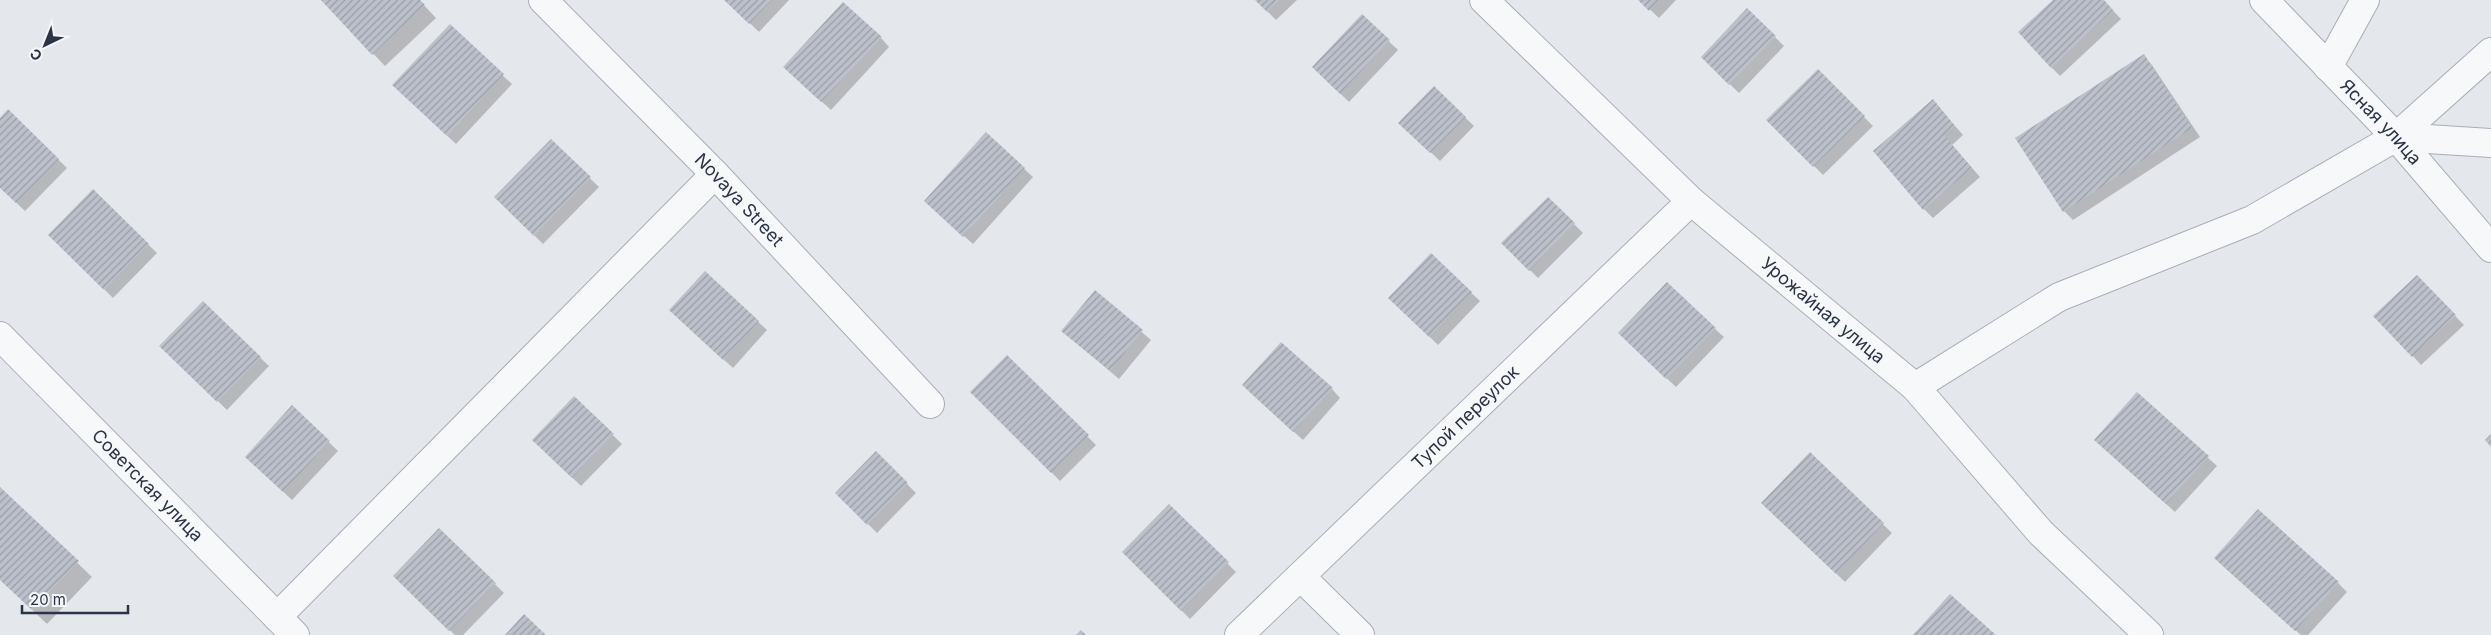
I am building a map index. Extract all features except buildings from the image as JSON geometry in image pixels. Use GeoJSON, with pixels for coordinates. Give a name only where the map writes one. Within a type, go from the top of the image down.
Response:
{"type":"FeatureCollection","features":[{"type":"Feature","properties":{"kind":"street","name":"Novaya Street"},"geometry":{"type":"LineString","coordinates":[[543,0],[715,174],[930,404]]}},
{"type":"Feature","properties":{"kind":"street","name":"Урожайная улица"},"geometry":{"type":"LineString","coordinates":[[1484,0],[1691,201],[1916,387],[2042,533],[2149,635]]}},
{"type":"Feature","properties":{"kind":"street","name":"Ясная улица"},"geometry":{"type":"LineString","coordinates":[[2264,0],[2396,137],[2491,248]]}},
{"type":"Feature","properties":{"kind":"street"},"geometry":{"type":"LineString","coordinates":[[2328,66],[2365,0]]}},
{"type":"Feature","properties":{"kind":"street"},"geometry":{"type":"LineString","coordinates":[[1916,387],[2059,297],[2252,220],[2396,137],[2491,52]]}},
{"type":"Feature","properties":{"kind":"street"},"geometry":{"type":"LineString","coordinates":[[2396,137],[2491,142]]}},
{"type":"Feature","properties":{"kind":"street"},"geometry":{"type":"LineString","coordinates":[[286,626],[715,174]]}},
{"type":"Feature","properties":{"kind":"street","name":"Тупой переулок"},"geometry":{"type":"LineString","coordinates":[[1239,635],[1691,201]]}},
{"type":"Feature","properties":{"kind":"street","name":"Советская улица"},"geometry":{"type":"LineString","coordinates":[[0,336],[286,626]]}},
{"type":"Feature","properties":{"kind":"street"},"geometry":{"type":"LineString","coordinates":[[1301,577],[1360,635]]}}]}
